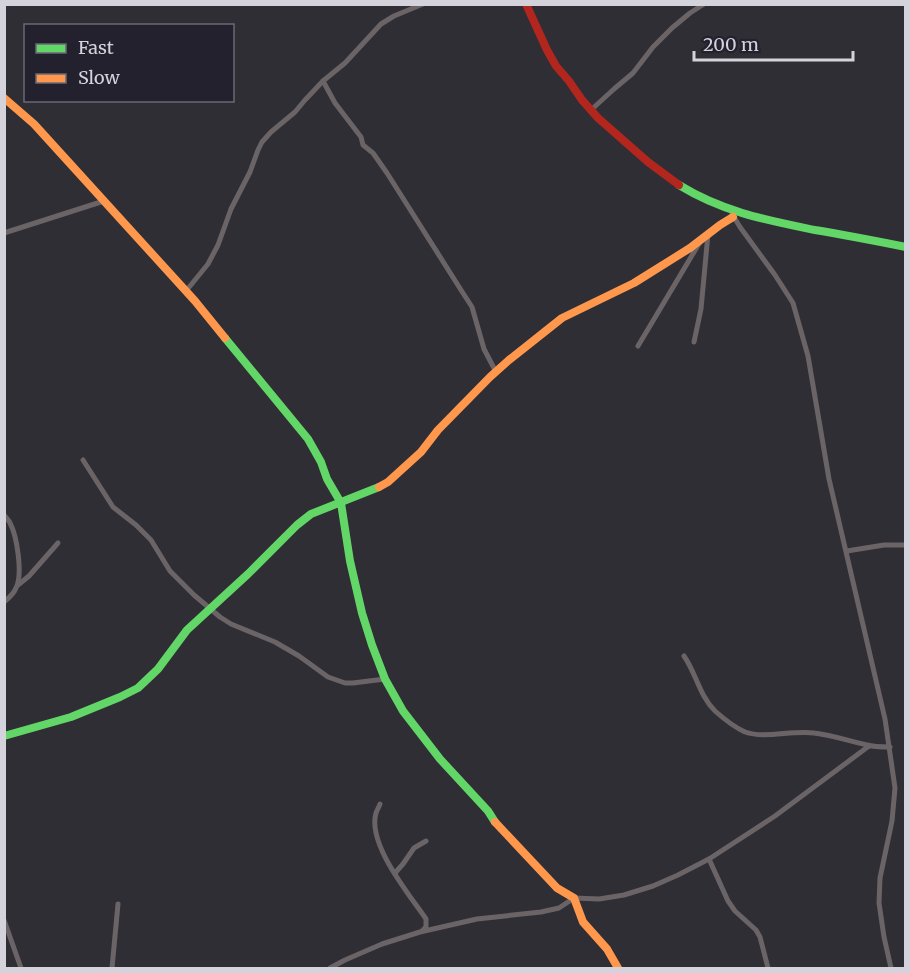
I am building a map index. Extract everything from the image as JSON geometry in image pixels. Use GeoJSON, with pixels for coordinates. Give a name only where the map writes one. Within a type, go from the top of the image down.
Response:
{"type":"FeatureCollection","features":[{"type":"Feature","properties":{"kind":"street"},"geometry":{"type":"LineString","coordinates":[[186,291],[208,264],[262,142],[295,112],[323,81],[345,63],[381,24],[413,6],[423,4]]}},
{"type":"Feature","properties":{"kind":"street"},"geometry":{"type":"LineString","coordinates":[[526,4],[556,66],[582,100],[632,148],[694,194],[732,214],[906,247]]}},
{"type":"Feature","properties":{"kind":"street"},"geometry":{"type":"LineString","coordinates":[[591,110],[633,73],[672,27],[704,4]]}},
{"type":"Feature","properties":{"kind":"street"},"geometry":{"type":"LineString","coordinates":[[323,81],[335,103],[361,137],[363,145],[373,153],[387,173],[472,307],[484,349],[496,372]]}},
{"type":"Feature","properties":{"kind":"street"},"geometry":{"type":"LineString","coordinates":[[4,98],[34,124],[186,291],[308,440],[341,503],[350,561],[362,613],[385,679],[403,711],[440,759],[488,811],[500,828],[557,888],[574,898],[599,899],[624,895],[678,875],[709,859],[775,816],[868,746]]}},
{"type":"Feature","properties":{"kind":"street"},"geometry":{"type":"LineString","coordinates":[[4,233],[104,201]]}},
{"type":"Feature","properties":{"kind":"street"},"geometry":{"type":"LineString","coordinates":[[4,736],[92,709],[132,692],[146,682],[178,640],[297,525],[311,514],[388,482],[421,452],[438,430],[496,372],[562,318],[634,282],[705,237],[732,214]]}},
{"type":"Feature","properties":{"kind":"street"},"geometry":{"type":"LineString","coordinates":[[732,214],[793,303],[808,356],[829,479],[885,718],[895,788],[892,821],[880,878],[879,903],[891,969]]}},
{"type":"Feature","properties":{"kind":"street"},"geometry":{"type":"LineString","coordinates":[[694,342],[701,309],[705,237]]}},
{"type":"Feature","properties":{"kind":"street"},"geometry":{"type":"LineString","coordinates":[[638,346],[705,237]]}},
{"type":"Feature","properties":{"kind":"street"},"geometry":{"type":"LineString","coordinates":[[83,460],[113,507],[151,540],[170,571],[194,595],[231,624],[275,642],[328,677],[353,683],[385,679]]}},
{"type":"Feature","properties":{"kind":"street"},"geometry":{"type":"LineString","coordinates":[[4,515],[10,523],[18,555],[19,575],[15,591],[4,602]]}},
{"type":"Feature","properties":{"kind":"street"},"geometry":{"type":"LineString","coordinates":[[18,585],[58,543]]}},
{"type":"Feature","properties":{"kind":"street"},"geometry":{"type":"LineString","coordinates":[[847,550],[884,545],[906,545]]}},
{"type":"Feature","properties":{"kind":"street"},"geometry":{"type":"LineString","coordinates":[[684,656],[692,669],[702,695],[713,709],[735,727],[746,732],[760,735],[801,732],[825,734],[868,746],[890,747]]}},
{"type":"Feature","properties":{"kind":"street"},"geometry":{"type":"LineString","coordinates":[[380,804],[376,813],[376,834],[384,856],[426,919],[426,927],[420,932]]}},
{"type":"Feature","properties":{"kind":"street"},"geometry":{"type":"LineString","coordinates":[[395,873],[414,848],[426,841]]}},
{"type":"Feature","properties":{"kind":"street"},"geometry":{"type":"LineString","coordinates":[[709,859],[728,901],[760,937],[768,969]]}},
{"type":"Feature","properties":{"kind":"street"},"geometry":{"type":"LineString","coordinates":[[330,969],[382,944],[420,932],[477,919],[541,912],[559,908],[574,898]]}},
{"type":"Feature","properties":{"kind":"street"},"geometry":{"type":"LineString","coordinates":[[574,898],[583,922],[607,950],[618,969]]}},
{"type":"Feature","properties":{"kind":"street"},"geometry":{"type":"LineString","coordinates":[[112,969],[118,903]]}},
{"type":"Feature","properties":{"kind":"street"},"geometry":{"type":"LineString","coordinates":[[4,920],[21,969]]}},
{"type":"Feature","properties":{"kind":"traffic: fast"},"geometry":{"type":"LineString","coordinates":[[679,185],[712,202],[745,214],[906,247]]}},
{"type":"Feature","properties":{"kind":"traffic: fast"},"geometry":{"type":"LineString","coordinates":[[225,338],[308,439],[341,503],[350,561],[362,613],[385,679],[403,711],[440,759],[488,811],[495,822]]}},
{"type":"Feature","properties":{"kind":"traffic: fast"},"geometry":{"type":"LineString","coordinates":[[4,736],[71,717],[138,688],[158,669],[187,630],[297,525],[311,514],[379,487]]}},
{"type":"Feature","properties":{"kind":"traffic: slow"},"geometry":{"type":"LineString","coordinates":[[4,98],[34,124],[195,301],[225,338]]}},
{"type":"Feature","properties":{"kind":"traffic: slow"},"geometry":{"type":"LineString","coordinates":[[379,487],[388,482],[421,452],[438,430],[490,377],[562,318],[634,283],[690,248],[733,217]]}},
{"type":"Feature","properties":{"kind":"traffic: slow"},"geometry":{"type":"LineString","coordinates":[[495,822],[557,888],[574,898],[583,922],[607,949],[618,968]]}},
{"type":"Feature","properties":{"kind":"traffic: jam"},"geometry":{"type":"LineString","coordinates":[[526,4],[556,66],[582,100],[598,118],[648,162],[679,185]]}}]}
